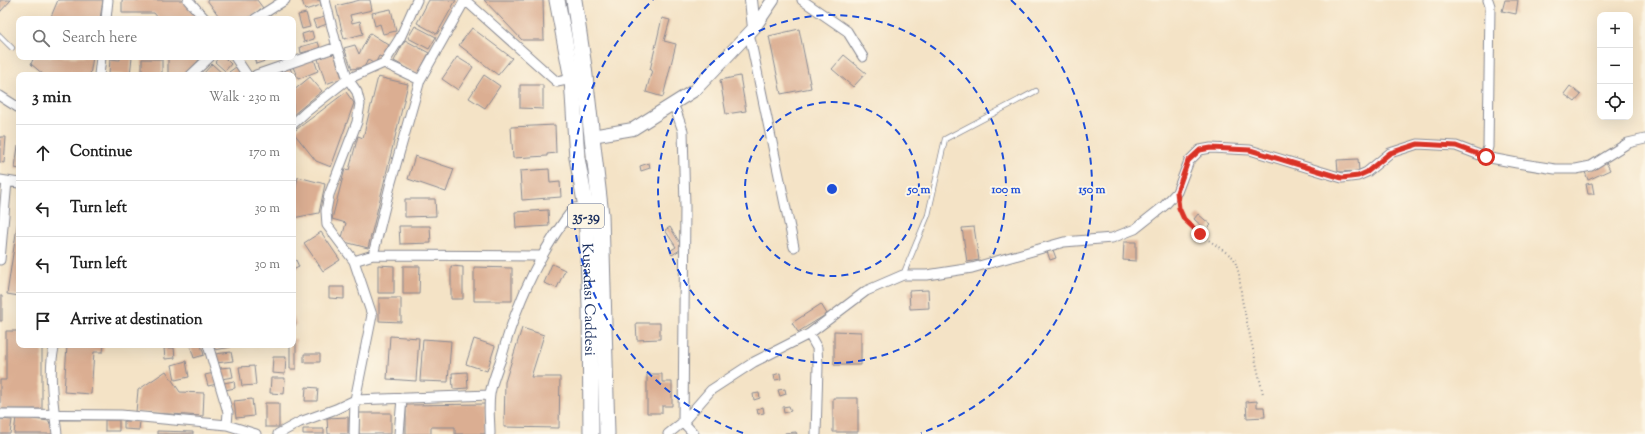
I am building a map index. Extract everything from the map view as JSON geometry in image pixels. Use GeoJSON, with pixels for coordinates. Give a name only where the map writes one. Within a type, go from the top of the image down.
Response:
{"type":"FeatureCollection","features":[{"type":"Feature","properties":{"kind":"main road","name":"Kuşadası Caddesi"},"geometry":{"type":"LineString","coordinates":[[558,0],[572,79],[577,158],[586,207],[590,305],[591,434]]}},
{"type":"Feature","properties":{"kind":"main road","name":"Kuşadası Caddesi"},"geometry":{"type":"LineString","coordinates":[[574,0],[584,67],[601,215],[607,434]]}},
{"type":"Feature","properties":{"kind":"street"},"geometry":{"type":"LineString","coordinates":[[106,16],[108,0]]}},
{"type":"Feature","properties":{"kind":"street"},"geometry":{"type":"LineString","coordinates":[[188,0],[202,16]]}},
{"type":"Feature","properties":{"kind":"street"},"geometry":{"type":"LineString","coordinates":[[260,16],[285,0]]}},
{"type":"Feature","properties":{"kind":"street"},"geometry":{"type":"LineString","coordinates":[[325,0],[337,46],[348,79],[357,92],[360,104],[357,122],[329,195],[326,211],[327,225],[354,261],[372,315],[355,400],[354,434]]}},
{"type":"Feature","properties":{"kind":"street"},"geometry":{"type":"LineString","coordinates":[[296,121],[348,79],[384,63],[400,38],[417,0]]}},
{"type":"Feature","properties":{"kind":"street"},"geometry":{"type":"LineString","coordinates":[[373,255],[391,182],[420,80],[465,0],[556,82],[572,79]]}},
{"type":"Feature","properties":{"kind":"street"},"geometry":{"type":"LineString","coordinates":[[751,0],[751,31],[794,247]]}},
{"type":"Feature","properties":{"kind":"street"},"geometry":{"type":"LineString","coordinates":[[592,136],[633,129],[694,90],[751,31],[773,0]]}},
{"type":"Feature","properties":{"kind":"street"},"geometry":{"type":"LineString","coordinates":[[802,0],[847,31],[864,57]]}},
{"type":"Feature","properties":{"kind":"street"},"geometry":{"type":"LineString","coordinates":[[1486,157],[1488,147],[1490,6],[1488,0]]}},
{"type":"Feature","properties":{"kind":"street"},"geometry":{"type":"LineString","coordinates":[[264,72],[337,46]]}},
{"type":"Feature","properties":{"kind":"street"},"geometry":{"type":"LineString","coordinates":[[99,72],[101,60]]}},
{"type":"Feature","properties":{"kind":"street"},"geometry":{"type":"LineString","coordinates":[[194,72],[207,60]]}},
{"type":"Feature","properties":{"kind":"street"},"geometry":{"type":"LineString","coordinates":[[237,60],[244,72]]}},
{"type":"Feature","properties":{"kind":"street"},"geometry":{"type":"LineString","coordinates":[[384,63],[420,80]]}},
{"type":"Feature","properties":{"kind":"street"},"geometry":{"type":"LineString","coordinates":[[0,96],[16,106]]}},
{"type":"Feature","properties":{"kind":"street"},"geometry":{"type":"LineString","coordinates":[[672,105],[676,111],[683,138],[685,207],[683,422],[694,434]]}},
{"type":"Feature","properties":{"kind":"street"},"geometry":{"type":"LineString","coordinates":[[668,434],[683,422],[711,390],[754,362],[809,334],[866,291],[903,275],[927,275],[972,268],[1064,242],[1112,238],[1135,229],[1164,206],[1177,192],[1188,161],[1200,150],[1211,148],[1250,150],[1342,178],[1358,176],[1367,172],[1390,153],[1418,144],[1456,146],[1486,157],[1555,169],[1576,169],[1591,166],[1628,143],[1645,139]]}},
{"type":"Feature","properties":{"kind":"street"},"geometry":{"type":"LineString","coordinates":[[0,260],[3,180],[16,182]]}},
{"type":"Feature","properties":{"kind":"street"},"geometry":{"type":"LineString","coordinates":[[490,434],[490,395],[508,334],[530,278],[541,256],[560,225],[574,208],[586,207]]}},
{"type":"Feature","properties":{"kind":"street"},"geometry":{"type":"LineString","coordinates":[[354,261],[373,255],[541,256]]}},
{"type":"Feature","properties":{"kind":"street"},"geometry":{"type":"LineString","coordinates":[[809,334],[817,348],[818,366],[816,434]]}},
{"type":"Feature","properties":{"kind":"street"},"geometry":{"type":"LineString","coordinates":[[54,348],[51,356],[54,413],[57,434]]}},
{"type":"Feature","properties":{"kind":"street"},"geometry":{"type":"LineString","coordinates":[[209,348],[228,412],[227,425]]}},
{"type":"Feature","properties":{"kind":"street"},"geometry":{"type":"LineString","coordinates":[[278,434],[300,422],[336,409],[355,400],[490,395]]}},
{"type":"Feature","properties":{"kind":"street"},"geometry":{"type":"LineString","coordinates":[[399,434],[402,398]]}},
{"type":"Feature","properties":{"kind":"street"},"geometry":{"type":"LineString","coordinates":[[0,414],[54,413],[121,415],[227,425],[256,434]]}},
{"type":"Feature","properties":{"kind":"lane"},"geometry":{"type":"LineString","coordinates":[[0,36],[12,48]]}},
{"type":"Feature","properties":{"kind":"lane"},"geometry":{"type":"LineString","coordinates":[[903,275],[928,215],[945,139],[1036,91]]}},
{"type":"Feature","properties":{"kind":"path"},"geometry":{"type":"LineString","coordinates":[[1177,192],[1179,208],[1184,219],[1200,234],[1234,258],[1239,274],[1242,300],[1263,394]]}},
{"type":"Feature","properties":{"kind":"building"},"geometry":{"type":"Polygon","coordinates":[[[0,0],[11,0],[0,12],[0,0]]]}},
{"type":"Feature","properties":{"kind":"building"},"geometry":{"type":"Polygon","coordinates":[[[58,0],[103,0],[100,16],[51,16],[58,0]]]}},
{"type":"Feature","properties":{"kind":"building"},"geometry":{"type":"Polygon","coordinates":[[[122,0],[183,0],[197,16],[156,16],[154,13],[122,13],[122,0]]]}},
{"type":"Feature","properties":{"kind":"building"},"geometry":{"type":"Polygon","coordinates":[[[207,0],[257,0],[263,8],[251,16],[219,16],[207,0]]]}},
{"type":"Feature","properties":{"kind":"building"},"geometry":{"type":"Polygon","coordinates":[[[302,0],[320,0],[321,5],[305,10],[302,0]]]}},
{"type":"Feature","properties":{"kind":"building"},"geometry":{"type":"Polygon","coordinates":[[[360,0],[370,0],[372,10],[350,15],[352,23],[360,21],[363,34],[344,39],[336,6],[360,0]]]}},
{"type":"Feature","properties":{"kind":"building"},"geometry":{"type":"Polygon","coordinates":[[[429,0],[456,0],[437,34],[417,23],[429,0]]]}},
{"type":"Feature","properties":{"kind":"building"},"geometry":{"type":"Polygon","coordinates":[[[484,0],[543,0],[544,40],[522,40],[484,0]]]}},
{"type":"Feature","properties":{"kind":"building"},"geometry":{"type":"Polygon","coordinates":[[[1505,0],[1518,0],[1516,14],[1502,11],[1505,0]]]}},
{"type":"Feature","properties":{"kind":"building"},"geometry":{"type":"Polygon","coordinates":[[[391,9],[396,31],[383,34],[380,24],[375,26],[372,13],[391,9]]]}},
{"type":"Feature","properties":{"kind":"building"},"geometry":{"type":"Polygon","coordinates":[[[306,13],[310,27],[302,29],[298,15],[306,13]]]}},
{"type":"Feature","properties":{"kind":"building"},"geometry":{"type":"Polygon","coordinates":[[[325,17],[327,24],[316,28],[313,20],[325,17]]]}},
{"type":"Feature","properties":{"kind":"building"},"geometry":{"type":"Polygon","coordinates":[[[662,18],[670,20],[664,41],[676,44],[663,97],[646,92],[652,70],[650,70],[662,18]]]}},
{"type":"Feature","properties":{"kind":"building"},"geometry":{"type":"Polygon","coordinates":[[[415,26],[436,37],[429,49],[408,38],[415,26]]]}},
{"type":"Feature","properties":{"kind":"building"},"geometry":{"type":"Polygon","coordinates":[[[472,28],[512,58],[498,75],[459,45],[472,28]]]}},
{"type":"Feature","properties":{"kind":"building"},"geometry":{"type":"Polygon","coordinates":[[[799,29],[811,88],[781,94],[769,36],[799,29]]]}},
{"type":"Feature","properties":{"kind":"building"},"geometry":{"type":"Polygon","coordinates":[[[312,31],[314,39],[304,42],[302,34],[312,31]]]}},
{"type":"Feature","properties":{"kind":"building"},"geometry":{"type":"Polygon","coordinates":[[[370,33],[389,45],[382,57],[379,56],[375,64],[368,60],[364,67],[352,69],[344,48],[355,45],[359,54],[370,33]]]}},
{"type":"Feature","properties":{"kind":"building"},"geometry":{"type":"Polygon","coordinates":[[[405,40],[429,53],[418,74],[394,61],[405,40]]]}},
{"type":"Feature","properties":{"kind":"building"},"geometry":{"type":"Polygon","coordinates":[[[318,42],[320,48],[301,53],[300,47],[318,42]]]}},
{"type":"Feature","properties":{"kind":"building"},"geometry":{"type":"Polygon","coordinates":[[[334,53],[342,78],[326,84],[318,59],[334,53]]]}},
{"type":"Feature","properties":{"kind":"building"},"geometry":{"type":"Polygon","coordinates":[[[844,55],[866,73],[853,87],[832,69],[844,55]]]}},
{"type":"Feature","properties":{"kind":"building"},"geometry":{"type":"Polygon","coordinates":[[[457,57],[473,67],[458,90],[442,79],[457,57]]]}},
{"type":"Feature","properties":{"kind":"building"},"geometry":{"type":"Polygon","coordinates":[[[314,59],[318,71],[298,79],[293,67],[314,59]]]}},
{"type":"Feature","properties":{"kind":"building"},"geometry":{"type":"Polygon","coordinates":[[[33,60],[92,60],[90,72],[40,72],[31,64],[33,60]]]}},
{"type":"Feature","properties":{"kind":"building"},"geometry":{"type":"Polygon","coordinates":[[[110,60],[132,60],[130,72],[109,72],[110,60]]]}},
{"type":"Feature","properties":{"kind":"building"},"geometry":{"type":"Polygon","coordinates":[[[142,60],[162,60],[162,72],[142,72],[142,60]]]}},
{"type":"Feature","properties":{"kind":"building"},"geometry":{"type":"Polygon","coordinates":[[[168,60],[199,60],[189,72],[168,72],[168,60]]]}},
{"type":"Feature","properties":{"kind":"building"},"geometry":{"type":"Polygon","coordinates":[[[217,60],[227,60],[231,64],[225,71],[215,62],[217,60]]]}},
{"type":"Feature","properties":{"kind":"building"},"geometry":{"type":"Polygon","coordinates":[[[255,60],[268,60],[256,64],[255,60]]]}},
{"type":"Feature","properties":{"kind":"building"},"geometry":{"type":"Polygon","coordinates":[[[212,64],[221,72],[205,72],[212,64]]]}},
{"type":"Feature","properties":{"kind":"building"},"geometry":{"type":"Polygon","coordinates":[[[236,67],[239,72],[229,72],[236,67]]]}},
{"type":"Feature","properties":{"kind":"building"},"geometry":{"type":"Polygon","coordinates":[[[290,68],[292,72],[279,72],[290,68]]]}},
{"type":"Feature","properties":{"kind":"building"},"geometry":{"type":"Polygon","coordinates":[[[484,75],[500,86],[485,108],[469,98],[484,75]]]}},
{"type":"Feature","properties":{"kind":"building"},"geometry":{"type":"Polygon","coordinates":[[[740,76],[746,111],[726,114],[720,80],[740,76]]]}},
{"type":"Feature","properties":{"kind":"building"},"geometry":{"type":"Polygon","coordinates":[[[310,77],[322,91],[296,113],[296,89],[310,77]]]}},
{"type":"Feature","properties":{"kind":"building"},"geometry":{"type":"Polygon","coordinates":[[[378,77],[408,84],[368,248],[341,241],[346,223],[332,219],[345,169],[349,170],[358,136],[363,138],[378,77]]]}},
{"type":"Feature","properties":{"kind":"building"},"geometry":{"type":"Polygon","coordinates":[[[520,85],[543,85],[543,109],[520,108],[520,85]]]}},
{"type":"Feature","properties":{"kind":"building"},"geometry":{"type":"Polygon","coordinates":[[[1570,86],[1581,95],[1575,102],[1564,94],[1570,86]]]}},
{"type":"Feature","properties":{"kind":"building"},"geometry":{"type":"Polygon","coordinates":[[[346,92],[354,103],[331,167],[316,161],[296,136],[296,130],[346,92]]]}},
{"type":"Feature","properties":{"kind":"building"},"geometry":{"type":"Polygon","coordinates":[[[555,125],[556,153],[547,154],[547,156],[513,158],[511,127],[555,125]]]}},
{"type":"Feature","properties":{"kind":"building"},"geometry":{"type":"Polygon","coordinates":[[[0,137],[6,137],[4,163],[0,162],[0,137]]]}},
{"type":"Feature","properties":{"kind":"building"},"geometry":{"type":"Polygon","coordinates":[[[415,156],[454,169],[446,192],[408,179],[415,156]]]}},
{"type":"Feature","properties":{"kind":"building"},"geometry":{"type":"Polygon","coordinates":[[[1358,159],[1359,171],[1338,172],[1337,160],[1358,159]]]}},
{"type":"Feature","properties":{"kind":"building"},"geometry":{"type":"Polygon","coordinates":[[[1606,162],[1610,170],[1588,180],[1585,172],[1606,162]]]}},
{"type":"Feature","properties":{"kind":"building"},"geometry":{"type":"Polygon","coordinates":[[[649,163],[650,168],[641,171],[640,166],[649,163]]]}},
{"type":"Feature","properties":{"kind":"building"},"geometry":{"type":"Polygon","coordinates":[[[549,169],[550,183],[560,182],[561,197],[522,200],[520,171],[549,169]]]}},
{"type":"Feature","properties":{"kind":"building"},"geometry":{"type":"Polygon","coordinates":[[[298,177],[325,184],[319,213],[296,217],[296,187],[298,177]]]}},
{"type":"Feature","properties":{"kind":"building"},"geometry":{"type":"Polygon","coordinates":[[[1592,183],[1594,194],[1588,194],[1586,184],[1592,183]]]}},
{"type":"Feature","properties":{"kind":"building"},"geometry":{"type":"Polygon","coordinates":[[[405,199],[435,199],[436,216],[405,217],[405,199]]]}},
{"type":"Feature","properties":{"kind":"building"},"geometry":{"type":"Polygon","coordinates":[[[548,210],[549,226],[516,228],[515,212],[548,210]]]}},
{"type":"Feature","properties":{"kind":"building"},"geometry":{"type":"Polygon","coordinates":[[[1198,214],[1211,225],[1206,230],[1194,219],[1198,214]]]}},
{"type":"Feature","properties":{"kind":"building"},"geometry":{"type":"Polygon","coordinates":[[[399,226],[430,226],[431,243],[400,244],[399,226]]]}},
{"type":"Feature","properties":{"kind":"building"},"geometry":{"type":"Polygon","coordinates":[[[670,227],[683,248],[672,255],[670,251],[676,247],[665,230],[670,227]]]}},
{"type":"Feature","properties":{"kind":"building"},"geometry":{"type":"Polygon","coordinates":[[[974,227],[979,260],[967,262],[962,228],[974,227]]]}},
{"type":"Feature","properties":{"kind":"building"},"geometry":{"type":"Polygon","coordinates":[[[321,232],[340,260],[323,271],[304,243],[321,232]]]}},
{"type":"Feature","properties":{"kind":"building"},"geometry":{"type":"Polygon","coordinates":[[[16,233],[16,296],[7,294],[16,233]]]}},
{"type":"Feature","properties":{"kind":"building"},"geometry":{"type":"Polygon","coordinates":[[[1124,242],[1136,242],[1136,261],[1123,260],[1124,242]]]}},
{"type":"Feature","properties":{"kind":"building"},"geometry":{"type":"Polygon","coordinates":[[[1053,250],[1056,258],[1050,260],[1047,251],[1053,250]]]}},
{"type":"Feature","properties":{"kind":"building"},"geometry":{"type":"Polygon","coordinates":[[[296,260],[299,267],[296,268],[296,260]]]}},
{"type":"Feature","properties":{"kind":"building"},"geometry":{"type":"Polygon","coordinates":[[[552,264],[565,270],[557,288],[544,283],[552,264]]]}},
{"type":"Feature","properties":{"kind":"building"},"geometry":{"type":"Polygon","coordinates":[[[378,265],[394,266],[394,293],[378,293],[378,265]]]}},
{"type":"Feature","properties":{"kind":"building"},"geometry":{"type":"Polygon","coordinates":[[[403,266],[420,266],[419,294],[403,294],[403,266]]]}},
{"type":"Feature","properties":{"kind":"building"},"geometry":{"type":"Polygon","coordinates":[[[451,266],[463,267],[463,299],[451,299],[451,266]]]}},
{"type":"Feature","properties":{"kind":"building"},"geometry":{"type":"Polygon","coordinates":[[[474,267],[512,268],[512,301],[474,301],[474,267]]]}},
{"type":"Feature","properties":{"kind":"building"},"geometry":{"type":"Polygon","coordinates":[[[329,287],[344,287],[344,299],[329,298],[329,287]]]}},
{"type":"Feature","properties":{"kind":"building"},"geometry":{"type":"Polygon","coordinates":[[[928,290],[929,308],[910,309],[909,291],[928,290]]]}},
{"type":"Feature","properties":{"kind":"building"},"geometry":{"type":"Polygon","coordinates":[[[0,296],[2,296],[2,321],[0,321],[0,296]]]}},
{"type":"Feature","properties":{"kind":"building"},"geometry":{"type":"Polygon","coordinates":[[[379,298],[401,298],[401,322],[379,321],[379,298]]]}},
{"type":"Feature","properties":{"kind":"building"},"geometry":{"type":"Polygon","coordinates":[[[821,304],[827,314],[798,332],[792,323],[821,304]]]}},
{"type":"Feature","properties":{"kind":"building"},"geometry":{"type":"Polygon","coordinates":[[[636,323],[660,323],[660,339],[637,340],[636,323]]]}},
{"type":"Feature","properties":{"kind":"building"},"geometry":{"type":"Polygon","coordinates":[[[522,328],[544,335],[531,377],[560,377],[559,428],[504,427],[505,382],[522,328]]]}},
{"type":"Feature","properties":{"kind":"building"},"geometry":{"type":"Polygon","coordinates":[[[6,331],[16,331],[16,348],[42,348],[42,409],[0,409],[0,380],[6,380],[6,331]]]}},
{"type":"Feature","properties":{"kind":"building"},"geometry":{"type":"Polygon","coordinates":[[[834,331],[861,332],[861,365],[834,365],[834,331]]]}},
{"type":"Feature","properties":{"kind":"building"},"geometry":{"type":"Polygon","coordinates":[[[390,336],[419,338],[416,381],[387,379],[390,336]]]}},
{"type":"Feature","properties":{"kind":"building"},"geometry":{"type":"Polygon","coordinates":[[[423,339],[451,341],[448,382],[420,381],[423,339]]]}},
{"type":"Feature","properties":{"kind":"building"},"geometry":{"type":"Polygon","coordinates":[[[474,339],[495,346],[487,371],[466,364],[474,339]]]}},
{"type":"Feature","properties":{"kind":"building"},"geometry":{"type":"Polygon","coordinates":[[[67,348],[104,348],[103,352],[94,352],[91,394],[64,392],[67,348]]]}},
{"type":"Feature","properties":{"kind":"building"},"geometry":{"type":"Polygon","coordinates":[[[164,348],[174,348],[175,358],[165,359],[164,348]]]}},
{"type":"Feature","properties":{"kind":"building"},"geometry":{"type":"Polygon","coordinates":[[[191,348],[202,348],[204,355],[194,358],[191,348]]]}},
{"type":"Feature","properties":{"kind":"building"},"geometry":{"type":"Polygon","coordinates":[[[215,348],[226,348],[215,350],[215,348]]]}},
{"type":"Feature","properties":{"kind":"building"},"geometry":{"type":"Polygon","coordinates":[[[290,348],[296,348],[296,369],[290,369],[290,348]]]}},
{"type":"Feature","properties":{"kind":"building"},"geometry":{"type":"Polygon","coordinates":[[[231,352],[233,361],[216,363],[215,354],[231,352]]]}},
{"type":"Feature","properties":{"kind":"building"},"geometry":{"type":"Polygon","coordinates":[[[304,354],[320,354],[320,362],[304,362],[304,354]]]}},
{"type":"Feature","properties":{"kind":"building"},"geometry":{"type":"Polygon","coordinates":[[[273,357],[286,357],[285,374],[272,373],[273,357]]]}},
{"type":"Feature","properties":{"kind":"building"},"geometry":{"type":"Polygon","coordinates":[[[186,361],[189,377],[175,380],[172,365],[186,361]]]}},
{"type":"Feature","properties":{"kind":"building"},"geometry":{"type":"Polygon","coordinates":[[[254,366],[256,385],[242,386],[239,367],[254,366]]]}},
{"type":"Feature","properties":{"kind":"building"},"geometry":{"type":"Polygon","coordinates":[[[231,367],[233,377],[221,379],[220,368],[231,367]]]}},
{"type":"Feature","properties":{"kind":"building"},"geometry":{"type":"Polygon","coordinates":[[[166,371],[180,392],[204,393],[203,416],[136,412],[138,390],[166,371]]]}},
{"type":"Feature","properties":{"kind":"building"},"geometry":{"type":"Polygon","coordinates":[[[467,372],[468,388],[453,389],[452,373],[467,372]]]}},
{"type":"Feature","properties":{"kind":"building"},"geometry":{"type":"Polygon","coordinates":[[[214,373],[217,384],[208,386],[205,375],[214,373]]]}},
{"type":"Feature","properties":{"kind":"building"},"geometry":{"type":"Polygon","coordinates":[[[780,373],[781,379],[775,380],[774,375],[780,373]]]}},
{"type":"Feature","properties":{"kind":"building"},"geometry":{"type":"Polygon","coordinates":[[[647,374],[662,374],[662,382],[672,382],[672,406],[662,406],[662,413],[647,413],[647,374]]]}},
{"type":"Feature","properties":{"kind":"building"},"geometry":{"type":"Polygon","coordinates":[[[271,378],[285,378],[284,394],[270,393],[271,378]]]}},
{"type":"Feature","properties":{"kind":"building"},"geometry":{"type":"Polygon","coordinates":[[[234,381],[235,388],[225,390],[224,383],[234,381]]]}},
{"type":"Feature","properties":{"kind":"building"},"geometry":{"type":"Polygon","coordinates":[[[306,387],[318,388],[317,401],[305,401],[306,387]]]}},
{"type":"Feature","properties":{"kind":"building"},"geometry":{"type":"Polygon","coordinates":[[[785,389],[786,394],[780,396],[778,390],[785,389]]]}},
{"type":"Feature","properties":{"kind":"building"},"geometry":{"type":"Polygon","coordinates":[[[759,393],[760,398],[754,400],[753,394],[759,393]]]}},
{"type":"Feature","properties":{"kind":"building"},"geometry":{"type":"Polygon","coordinates":[[[833,398],[858,398],[858,432],[833,432],[833,398]]]}},
{"type":"Feature","properties":{"kind":"building"},"geometry":{"type":"Polygon","coordinates":[[[252,399],[254,416],[236,418],[234,401],[252,399]]]}},
{"type":"Feature","properties":{"kind":"building"},"geometry":{"type":"Polygon","coordinates":[[[1257,401],[1257,407],[1264,407],[1265,417],[1247,418],[1246,402],[1257,401]]]}},
{"type":"Feature","properties":{"kind":"building"},"geometry":{"type":"Polygon","coordinates":[[[265,403],[279,403],[279,427],[265,427],[265,403]]]}},
{"type":"Feature","properties":{"kind":"building"},"geometry":{"type":"Polygon","coordinates":[[[486,404],[486,434],[455,434],[455,427],[431,427],[431,434],[406,434],[406,405],[486,404]]]}},
{"type":"Feature","properties":{"kind":"building"},"geometry":{"type":"Polygon","coordinates":[[[789,406],[791,411],[784,413],[783,407],[789,406]]]}},
{"type":"Feature","properties":{"kind":"building"},"geometry":{"type":"Polygon","coordinates":[[[763,407],[764,413],[758,414],[757,409],[763,407]]]}},
{"type":"Feature","properties":{"kind":"building"},"geometry":{"type":"Polygon","coordinates":[[[359,413],[391,413],[391,434],[359,434],[359,413]]]}},
{"type":"Feature","properties":{"kind":"building"},"geometry":{"type":"Polygon","coordinates":[[[16,417],[49,421],[53,434],[14,434],[16,417]]]}},
{"type":"Feature","properties":{"kind":"building"},"geometry":{"type":"Polygon","coordinates":[[[348,417],[348,434],[328,434],[327,418],[348,417]]]}},
{"type":"Feature","properties":{"kind":"building"},"geometry":{"type":"Polygon","coordinates":[[[0,419],[12,420],[10,434],[0,434],[0,419]]]}},
{"type":"Feature","properties":{"kind":"building"},"geometry":{"type":"Polygon","coordinates":[[[105,420],[119,420],[119,431],[105,431],[105,420]]]}},
{"type":"Feature","properties":{"kind":"building"},"geometry":{"type":"Polygon","coordinates":[[[124,421],[140,421],[139,430],[124,429],[124,421]]]}},
{"type":"Feature","properties":{"kind":"building"},"geometry":{"type":"Polygon","coordinates":[[[303,429],[324,429],[324,434],[303,434],[303,429]]]}},
{"type":"Feature","properties":{"kind":"building"},"geometry":{"type":"Polygon","coordinates":[[[157,431],[193,432],[193,434],[157,434],[157,431]]]}},
{"type":"Feature","properties":{"kind":"building"},"geometry":{"type":"Polygon","coordinates":[[[796,432],[797,434],[785,434],[785,433],[796,432]]]}},
{"type":"Feature","properties":{"kind":"route"},"geometry":{"type":"LineString","coordinates":[[1200,234],[1184,219],[1179,208],[1177,192],[1188,161],[1200,150],[1211,148],[1250,150],[1274,156],[1342,178],[1358,176],[1367,172],[1390,153],[1418,144],[1441,144],[1456,146],[1486,157]]}}]}
